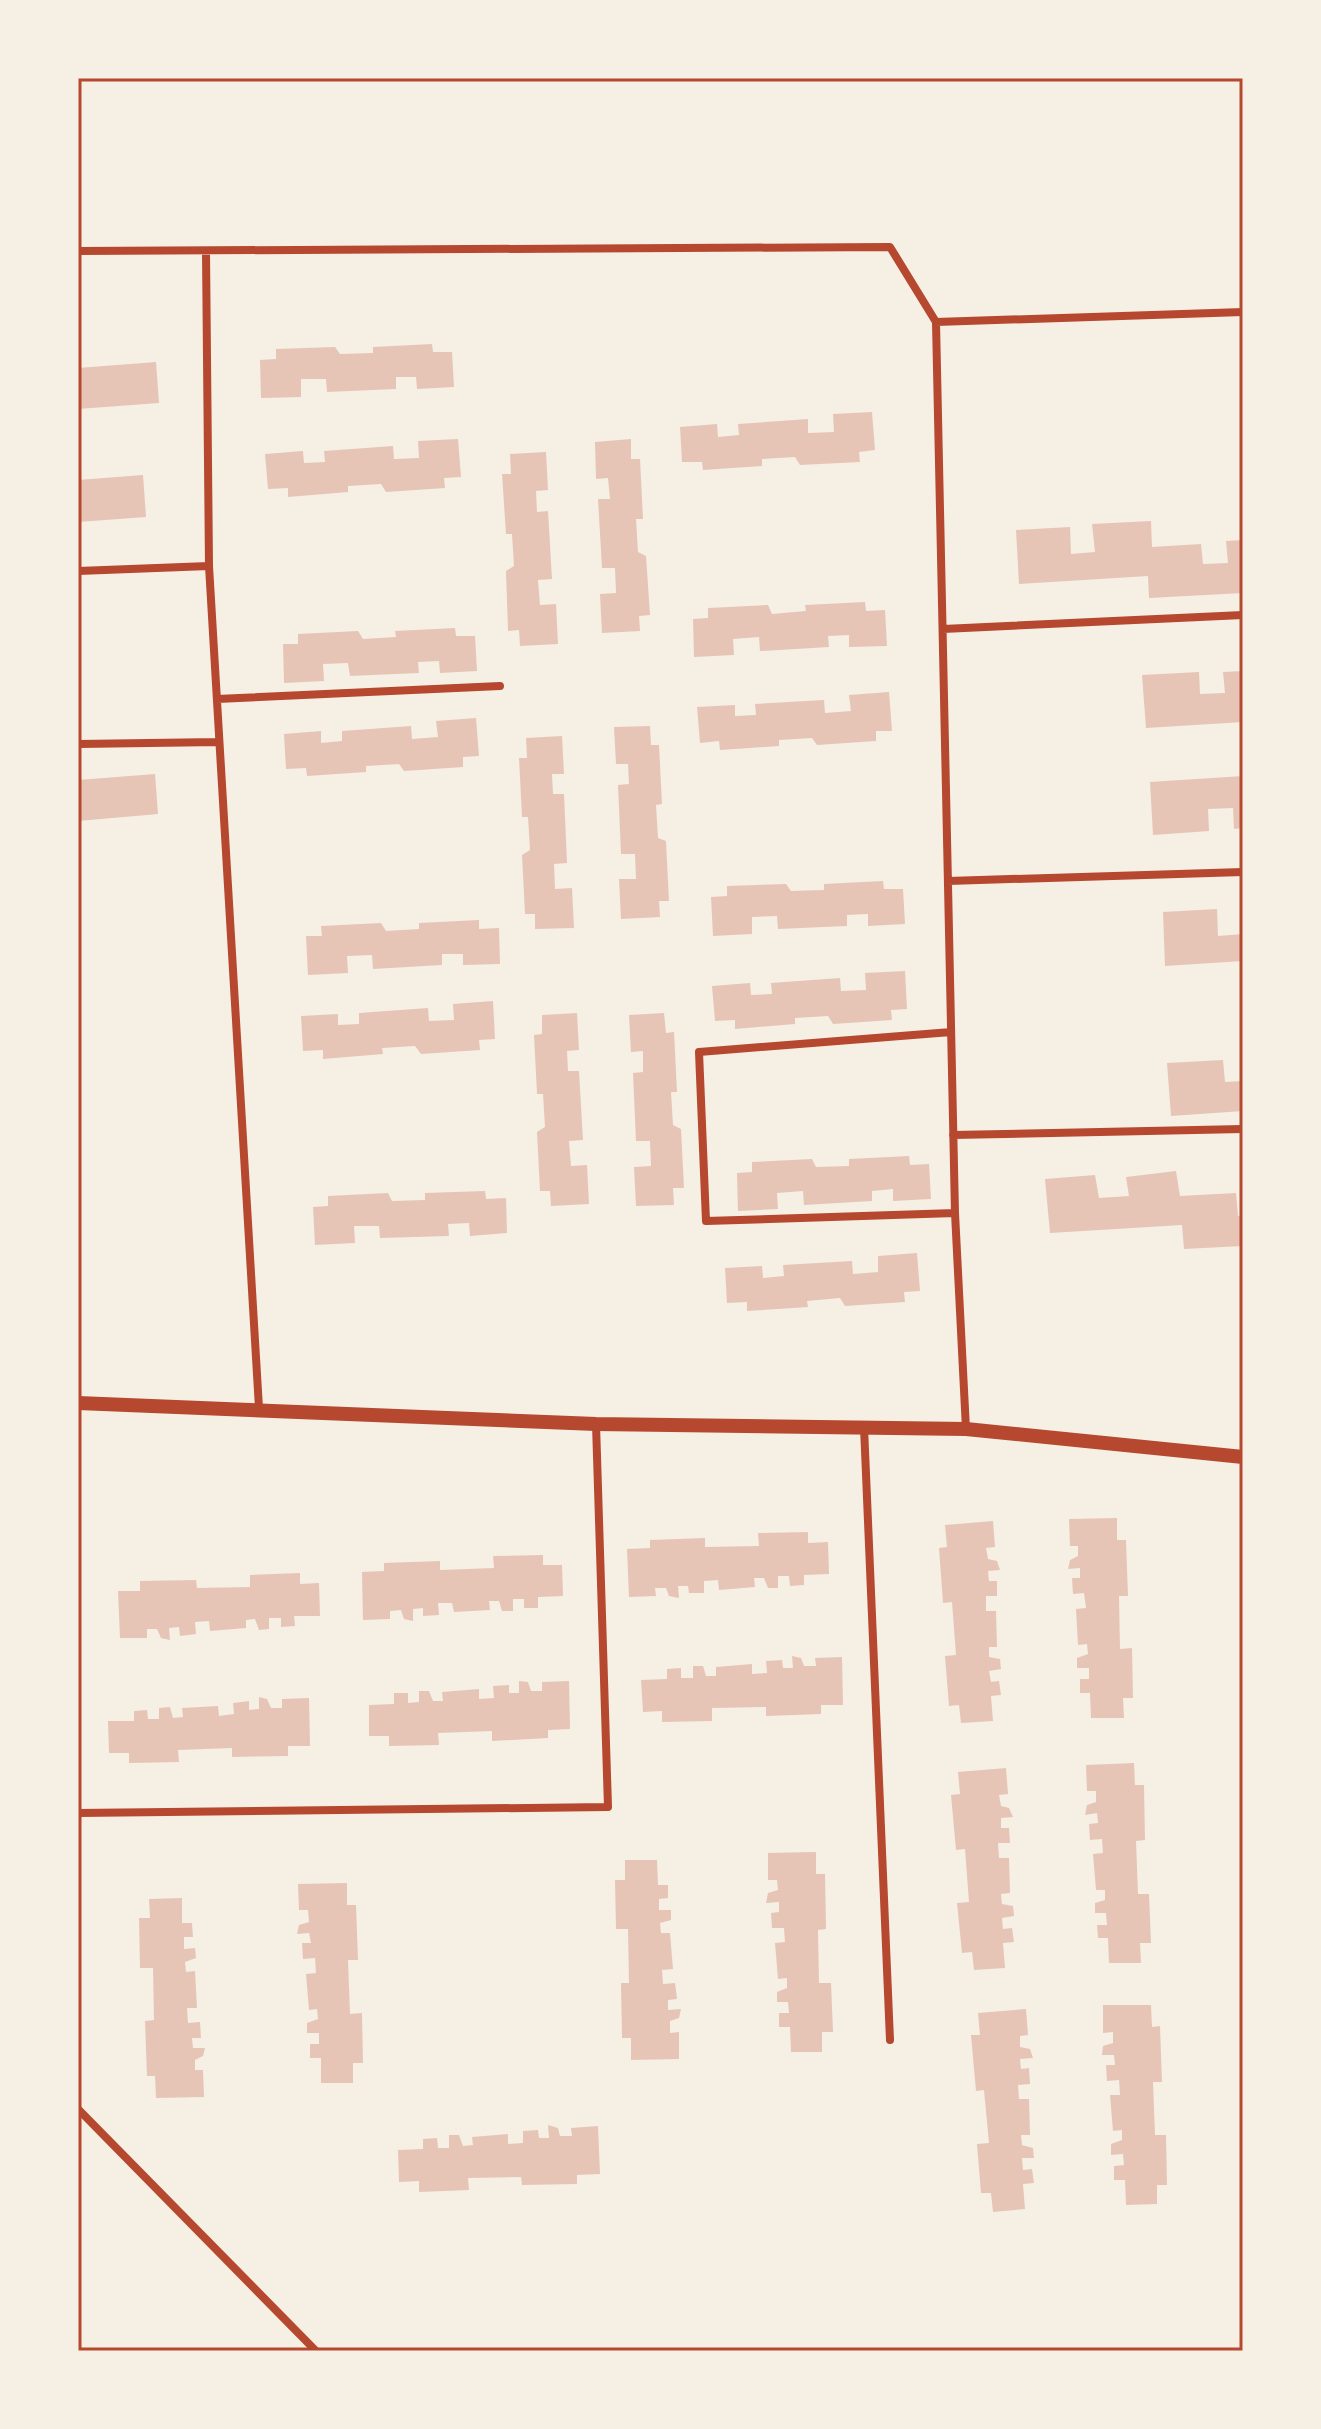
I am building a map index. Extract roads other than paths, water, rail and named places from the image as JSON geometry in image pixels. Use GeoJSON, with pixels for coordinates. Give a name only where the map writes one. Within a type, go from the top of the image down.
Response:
{"type":"FeatureCollection","features":[{"type":"Feature","properties":{"kind":"street"},"geometry":{"type":"LineString","coordinates":[[78,251],[890,247],[936,322],[955,1213],[966,1429]]}},
{"type":"Feature","properties":{"kind":"street"},"geometry":{"type":"LineString","coordinates":[[206,252],[209,566],[259,1408]]}},
{"type":"Feature","properties":{"kind":"street"},"geometry":{"type":"LineString","coordinates":[[936,322],[1243,312]]}},
{"type":"Feature","properties":{"kind":"street"},"geometry":{"type":"LineString","coordinates":[[78,571],[209,566]]}},
{"type":"Feature","properties":{"kind":"street"},"geometry":{"type":"LineString","coordinates":[[943,629],[1243,615]]}},
{"type":"Feature","properties":{"kind":"street"},"geometry":{"type":"LineString","coordinates":[[217,699],[500,686]]}},
{"type":"Feature","properties":{"kind":"street"},"geometry":{"type":"LineString","coordinates":[[78,744],[219,742]]}},
{"type":"Feature","properties":{"kind":"street"},"geometry":{"type":"LineString","coordinates":[[948,881],[1243,872]]}},
{"type":"Feature","properties":{"kind":"street"},"geometry":{"type":"LineString","coordinates":[[951,1032],[699,1052],[706,1221],[955,1213]]}},
{"type":"Feature","properties":{"kind":"street"},"geometry":{"type":"LineString","coordinates":[[953,1135],[1243,1129]]}},
{"type":"Feature","properties":{"kind":"street"},"geometry":{"type":"LineString","coordinates":[[78,1403],[596,1424],[966,1429],[1243,1457]]}},
{"type":"Feature","properties":{"kind":"street"},"geometry":{"type":"LineString","coordinates":[[78,1813],[608,1807],[596,1424]]}},
{"type":"Feature","properties":{"kind":"street"},"geometry":{"type":"LineString","coordinates":[[864,1426],[890,2040]]}},
{"type":"Feature","properties":{"kind":"street"},"geometry":{"type":"LineString","coordinates":[[78,2109],[316,2351]]}}]}
